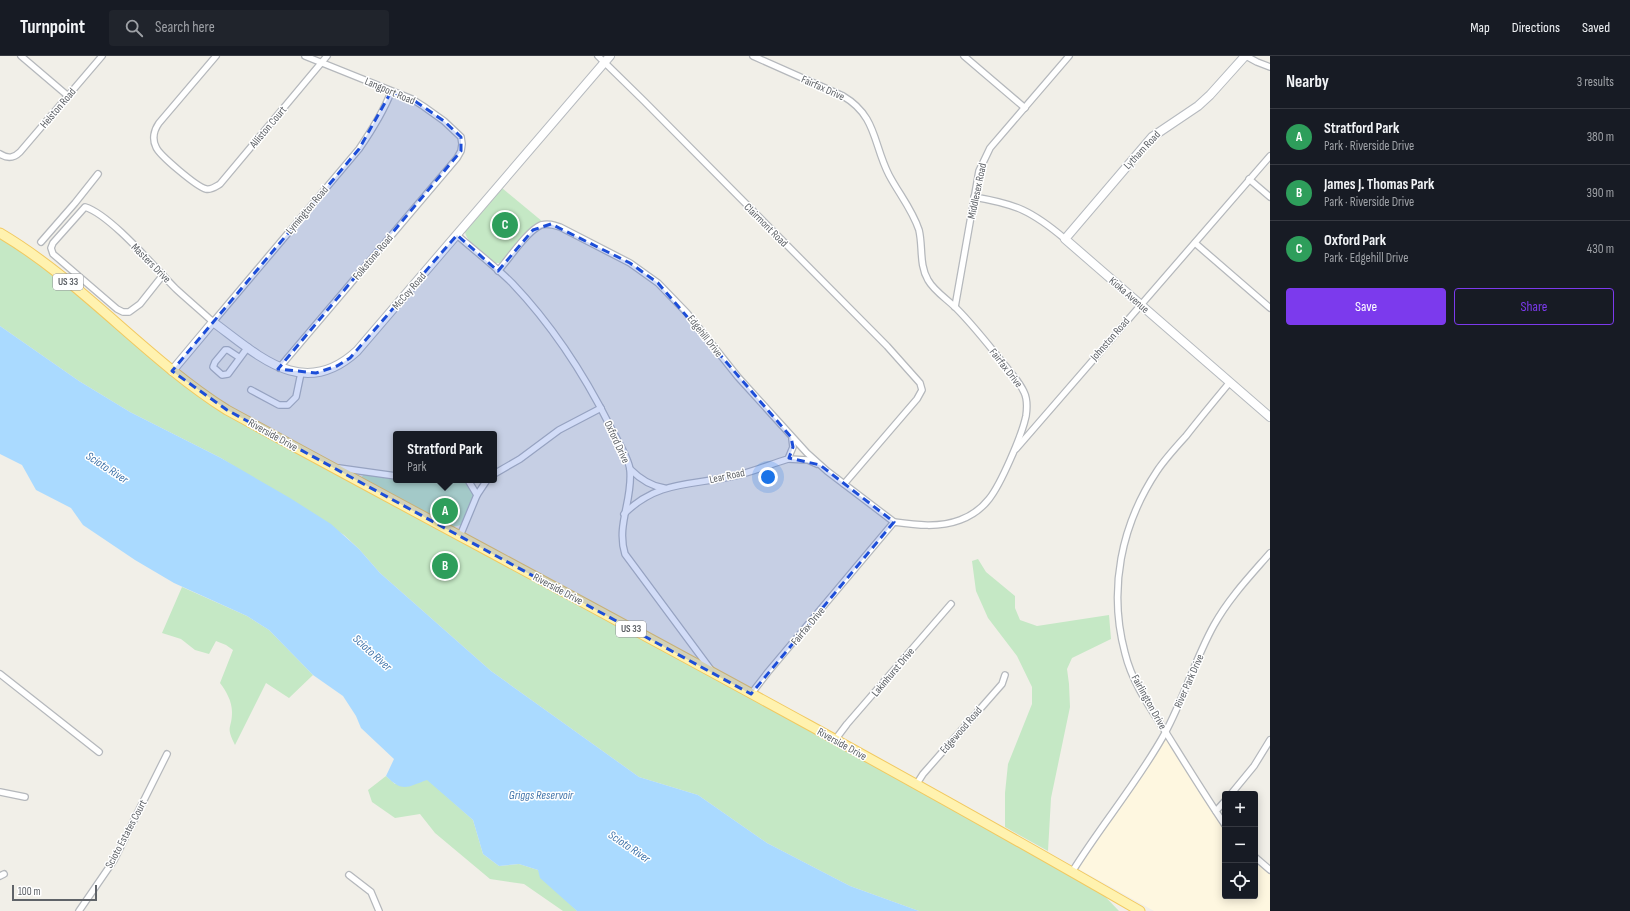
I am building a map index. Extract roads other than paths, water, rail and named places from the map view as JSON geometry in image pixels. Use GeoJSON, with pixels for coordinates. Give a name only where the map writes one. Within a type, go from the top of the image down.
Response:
{"type":"FeatureCollection","features":[{"type":"Feature","properties":{"kind":"main road","name":"Lytham Road"},"geometry":{"type":"LineString","coordinates":[[1065,238],[1152,137],[1198,106],[1210,95],[1245,56]]}},
{"type":"Feature","properties":{"kind":"main road","name":"McCoy Road"},"geometry":{"type":"LineString","coordinates":[[213,322],[280,368],[301,373],[316,373],[331,369],[350,358],[607,59]]}},
{"type":"Feature","properties":{"kind":"main road","name":"Riverside Drive"},"geometry":{"type":"LineString","coordinates":[[0,233],[53,269],[172,371],[207,398],[227,410],[714,673],[1140,911]]}},
{"type":"Feature","properties":{"kind":"main road","name":"Kioka Avenue"},"geometry":{"type":"LineString","coordinates":[[1065,238],[1270,417]]}},
{"type":"Feature","properties":{"kind":"main road"},"geometry":{"type":"LineString","coordinates":[[172,371],[213,322]]}},
{"type":"Feature","properties":{"kind":"street"},"geometry":{"type":"LineString","coordinates":[[21,56],[68,96]]}},
{"type":"Feature","properties":{"kind":"street","name":"Helston Road"},"geometry":{"type":"LineString","coordinates":[[0,154],[5,157],[16,156],[102,56]]}},
{"type":"Feature","properties":{"kind":"street","name":"Alliston Court"},"geometry":{"type":"LineString","coordinates":[[216,56],[159,123],[155,130],[154,138],[156,147],[161,154],[202,188],[212,188],[220,184],[327,56]]}},
{"type":"Feature","properties":{"kind":"street","name":"Langport Road"},"geometry":{"type":"LineString","coordinates":[[305,56],[391,92],[412,99],[433,112],[456,132],[461,137],[462,144]]}},
{"type":"Feature","properties":{"kind":"street","name":"Clairmont Road"},"geometry":{"type":"LineString","coordinates":[[598,56],[607,59],[887,346],[920,383],[922,390],[917,399],[844,484]]}},
{"type":"Feature","properties":{"kind":"street","name":"Fairfax Drive"},"geometry":{"type":"LineString","coordinates":[[751,694],[894,522],[937,526],[961,520],[971,515],[990,498],[1014,451],[1026,416],[1027,401],[1019,383],[955,307],[932,287],[927,280],[922,264],[919,233],[916,220],[911,209],[896,189],[888,172],[873,129],[863,114],[854,104],[843,96],[752,56]]}},
{"type":"Feature","properties":{"kind":"street"},"geometry":{"type":"LineString","coordinates":[[964,56],[1025,108]]}},
{"type":"Feature","properties":{"kind":"street","name":"Middlesex Road"},"geometry":{"type":"LineString","coordinates":[[955,307],[974,197],[979,171],[983,160],[990,148],[1069,56]]}},
{"type":"Feature","properties":{"kind":"street"},"geometry":{"type":"LineString","coordinates":[[1245,56],[1270,67]]}},
{"type":"Feature","properties":{"kind":"street","name":"Lymington Road"},"geometry":{"type":"LineString","coordinates":[[213,322],[359,149],[386,106],[391,92]]}},
{"type":"Feature","properties":{"kind":"street","name":"Folkstone Road"},"geometry":{"type":"LineString","coordinates":[[280,368],[457,158],[461,151],[462,144]]}},
{"type":"Feature","properties":{"kind":"street","name":"Johnston Road"},"geometry":{"type":"LineString","coordinates":[[1014,451],[1270,156]]}},
{"type":"Feature","properties":{"kind":"street"},"geometry":{"type":"LineString","coordinates":[[41,242],[98,174]]}},
{"type":"Feature","properties":{"kind":"street"},"geometry":{"type":"LineString","coordinates":[[1249,179],[1270,197]]}},
{"type":"Feature","properties":{"kind":"street","name":"Kioka Avenue"},"geometry":{"type":"LineString","coordinates":[[974,197],[1008,203],[1020,208],[1049,225],[1065,238]]}},
{"type":"Feature","properties":{"kind":"street","name":"Masters Drive"},"geometry":{"type":"LineString","coordinates":[[75,203],[100,214],[110,222],[213,322]]}},
{"type":"Feature","properties":{"kind":"street"},"geometry":{"type":"LineString","coordinates":[[87,207],[53,243],[51,248],[53,254],[117,309],[123,312],[130,312],[140,304],[163,275]]}},
{"type":"Feature","properties":{"kind":"street","name":"Edgehill Drive"},"geometry":{"type":"LineString","coordinates":[[498,271],[534,230],[541,225],[551,224],[560,227],[630,263],[669,293],[687,313],[738,377],[791,437],[820,465],[894,522]]}},
{"type":"Feature","properties":{"kind":"street","name":"Oxford Drive"},"geometry":{"type":"LineString","coordinates":[[457,235],[498,271],[537,311],[574,363],[600,408],[630,469],[629,491],[622,531],[622,544],[625,554],[714,673]]}},
{"type":"Feature","properties":{"kind":"street"},"geometry":{"type":"LineString","coordinates":[[1195,243],[1270,308]]}},
{"type":"Feature","properties":{"kind":"street"},"geometry":{"type":"LineString","coordinates":[[240,358],[232,352],[225,350],[215,362],[213,367],[225,375],[228,374],[240,358],[248,347]]}},
{"type":"Feature","properties":{"kind":"street"},"geometry":{"type":"LineString","coordinates":[[251,390],[279,405],[288,405],[293,402],[296,397],[301,373]]}},
{"type":"Feature","properties":{"kind":"street","name":"Fairlington Drive"},"geometry":{"type":"LineString","coordinates":[[1222,820],[1138,687],[1125,654],[1117,616],[1116,590],[1120,558],[1129,526],[1145,492],[1157,471],[1230,382]]}},
{"type":"Feature","properties":{"kind":"street"},"geometry":{"type":"LineString","coordinates":[[497,472],[520,460],[559,430],[600,408]]}},
{"type":"Feature","properties":{"kind":"street"},"geometry":{"type":"LineString","coordinates":[[788,459],[793,447],[791,437]]}},
{"type":"Feature","properties":{"kind":"street","name":"Lear Road"},"geometry":{"type":"LineString","coordinates":[[624,515],[643,498],[664,488],[738,475],[788,459],[808,460],[820,465]]}},
{"type":"Feature","properties":{"kind":"street"},"geometry":{"type":"LineString","coordinates":[[332,467],[393,476]]}},
{"type":"Feature","properties":{"kind":"street","name":"Lear Road"},"geometry":{"type":"LineString","coordinates":[[630,469],[644,481],[654,486],[664,488]]}},
{"type":"Feature","properties":{"kind":"street"},"geometry":{"type":"LineString","coordinates":[[470,483],[476,495]]}},
{"type":"Feature","properties":{"kind":"street"},"geometry":{"type":"LineString","coordinates":[[460,536],[476,495],[485,483]]}},
{"type":"Feature","properties":{"kind":"street","name":"River Park Drive"},"geometry":{"type":"LineString","coordinates":[[1072,872],[1124,796],[1165,732],[1217,620],[1234,594],[1270,553]]}},
{"type":"Feature","properties":{"kind":"street","name":"Lakinhurst Drive"},"geometry":{"type":"LineString","coordinates":[[835,740],[951,604]]}},
{"type":"Feature","properties":{"kind":"street"},"geometry":{"type":"LineString","coordinates":[[0,674],[99,752]]}},
{"type":"Feature","properties":{"kind":"street","name":"Edgewood Road"},"geometry":{"type":"LineString","coordinates":[[916,785],[923,774],[1002,684],[1005,675]]}},
{"type":"Feature","properties":{"kind":"street"},"geometry":{"type":"LineString","coordinates":[[1233,791],[1254,766],[1270,740]]}},
{"type":"Feature","properties":{"kind":"street","name":"Scioto Estates Court"},"geometry":{"type":"LineString","coordinates":[[79,911],[114,860],[167,754]]}},
{"type":"Feature","properties":{"kind":"street"},"geometry":{"type":"LineString","coordinates":[[0,792],[25,797]]}},
{"type":"Feature","properties":{"kind":"street"},"geometry":{"type":"LineString","coordinates":[[1216,811],[1222,804]]}},
{"type":"Feature","properties":{"kind":"street"},"geometry":{"type":"LineString","coordinates":[[1258,860],[1270,870]]}},
{"type":"Feature","properties":{"kind":"street"},"geometry":{"type":"LineString","coordinates":[[349,875],[370,892],[379,911]]}},
{"type":"Feature","properties":{"kind":"water","name":"Griggs Reservoir"},"geometry":{"type":"Polygon","coordinates":[[[0,326],[79,381],[130,412],[221,458],[290,498],[331,524],[359,549],[380,573],[491,671],[639,777],[698,795],[767,843],[850,886],[919,911],[577,911],[540,878],[538,870],[519,864],[499,866],[483,854],[473,820],[427,780],[410,786],[401,787],[386,776],[394,759],[361,728],[356,716],[343,696],[313,675],[269,630],[247,616],[174,583],[135,560],[83,525],[71,508],[36,490],[22,465],[0,454],[0,326]]]}},
{"type":"Feature","properties":{"kind":"place","name":"Oxford Park"},"geometry":{"type":"Point","coordinates":[505,225]}},
{"type":"Feature","properties":{"kind":"place","name":"Stratford Park"},"geometry":{"type":"Point","coordinates":[445,511]}},
{"type":"Feature","properties":{"kind":"place","name":"James J. Thomas Park"},"geometry":{"type":"Point","coordinates":[445,566]}},
{"type":"Feature","properties":{"kind":"water label","name":"Scioto River"},"geometry":{"type":"Point","coordinates":[107,468]}},
{"type":"Feature","properties":{"kind":"water label","name":"Scioto River"},"geometry":{"type":"Point","coordinates":[372,653]}},
{"type":"Feature","properties":{"kind":"water label","name":"Scioto River"},"geometry":{"type":"Point","coordinates":[629,847]}}]}
